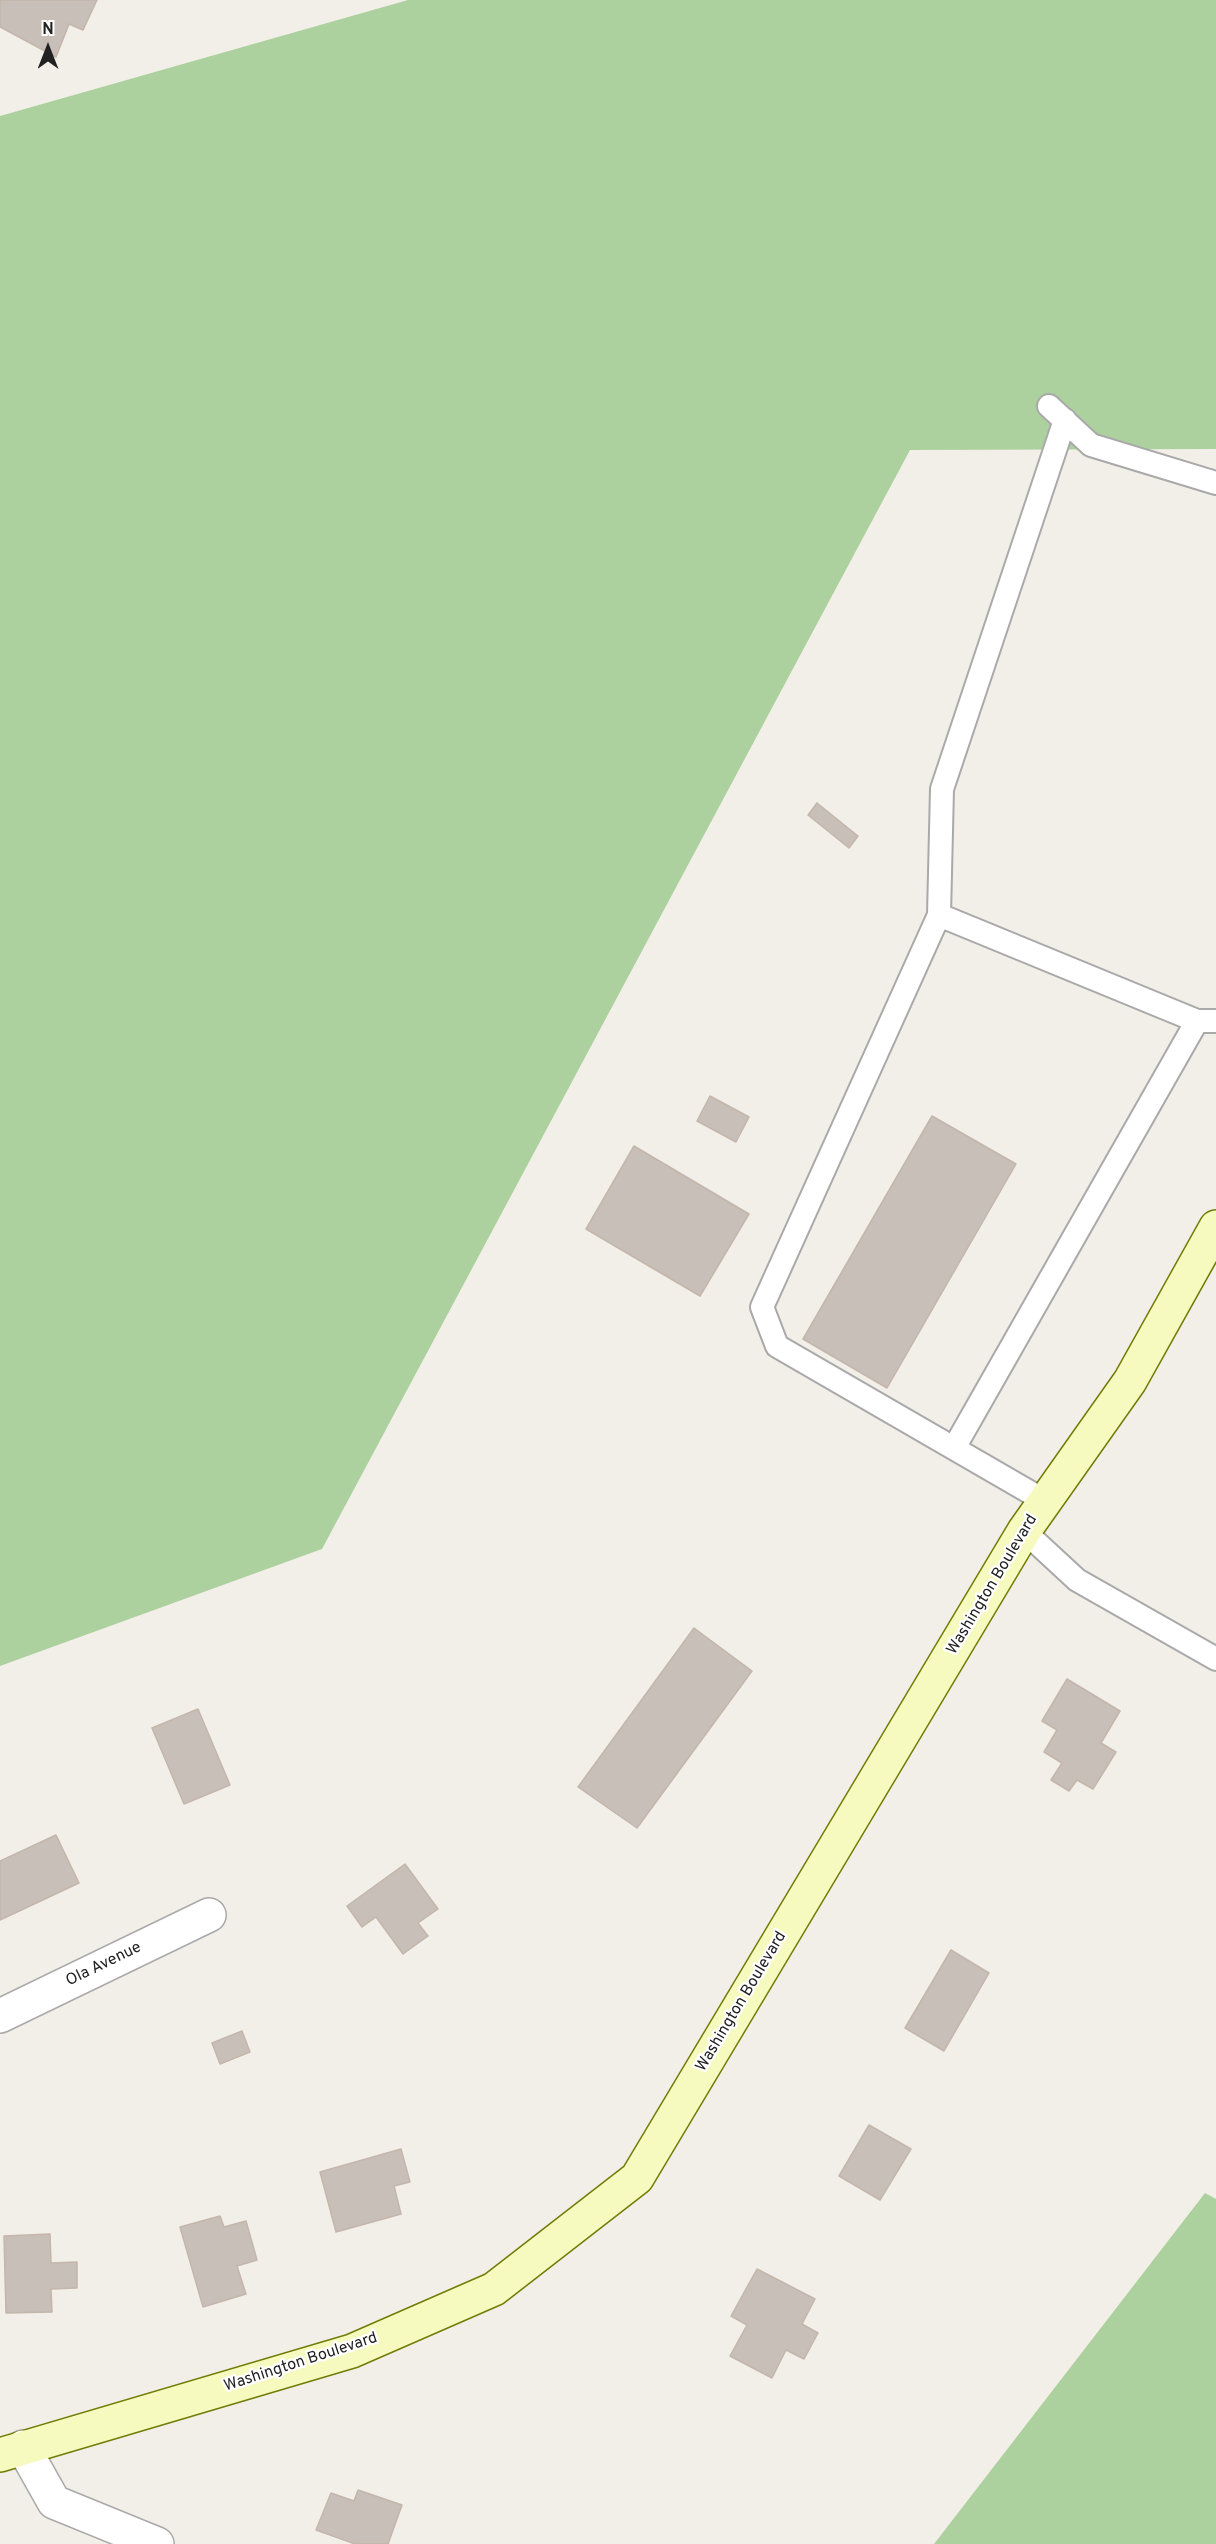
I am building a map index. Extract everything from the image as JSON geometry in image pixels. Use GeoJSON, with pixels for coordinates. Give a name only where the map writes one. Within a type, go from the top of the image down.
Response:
{"type":"FeatureCollection","features":[{"type":"Feature","properties":{"kind":"street","name":"Washington Boulevard"},"geometry":{"type":"LineString","coordinates":[[11,2451],[352,2351],[483,2294],[494,2289],[637,2178],[1024,1531],[1130,1381],[1216,1227]]}},
{"type":"Feature","properties":{"kind":"street","name":"Ola Avenue"},"geometry":{"type":"LineString","coordinates":[[0,2016],[208,1915]]}},
{"type":"Feature","properties":{"kind":"street"},"geometry":{"type":"LineString","coordinates":[[11,2451],[54,2502],[157,2544]]}},
{"type":"Feature","properties":{"kind":"lane"},"geometry":{"type":"LineString","coordinates":[[1045,1501],[777,1346],[762,1307],[939,915],[942,789],[1057,413],[1091,445],[1216,483]]}},
{"type":"Feature","properties":{"kind":"lane"},"geometry":{"type":"LineString","coordinates":[[939,915],[1206,1021],[954,1448]]}},
{"type":"Feature","properties":{"kind":"lane"},"geometry":{"type":"LineString","coordinates":[[1024,1531],[1077,1580],[1216,1659]]}},
{"type":"Feature","properties":{"kind":"green space"},"geometry":{"type":"Polygon","coordinates":[[[408,0],[1216,0],[1216,449],[910,450],[322,1549],[0,1666],[0,116],[408,0]]]}},
{"type":"Feature","properties":{"kind":"green space"},"geometry":{"type":"Polygon","coordinates":[[[1205,2193],[1216,2199],[1216,2544],[934,2544],[1205,2193]]]}},
{"type":"Feature","properties":{"kind":"building"},"geometry":{"type":"Polygon","coordinates":[[[0,0],[97,0],[83,30],[69,24],[56,57],[0,27],[0,0]]]}},
{"type":"Feature","properties":{"kind":"building"},"geometry":{"type":"Polygon","coordinates":[[[817,803],[858,836],[849,848],[808,815],[817,803]]]}},
{"type":"Feature","properties":{"kind":"building"},"geometry":{"type":"Polygon","coordinates":[[[710,1096],[749,1117],[736,1142],[697,1121],[710,1096]]]}},
{"type":"Feature","properties":{"kind":"building"},"geometry":{"type":"Polygon","coordinates":[[[932,1116],[1016,1164],[887,1388],[803,1339],[932,1116]]]}},
{"type":"Feature","properties":{"kind":"building"},"geometry":{"type":"Polygon","coordinates":[[[634,1146],[749,1214],[700,1296],[586,1229],[634,1146]]]}},
{"type":"Feature","properties":{"kind":"building"},"geometry":{"type":"Polygon","coordinates":[[[694,1628],[752,1671],[637,1828],[578,1787],[694,1628]]]}},
{"type":"Feature","properties":{"kind":"building"},"geometry":{"type":"Polygon","coordinates":[[[1067,1679],[1120,1711],[1101,1743],[1116,1752],[1093,1789],[1077,1780],[1069,1791],[1051,1780],[1062,1763],[1044,1752],[1057,1730],[1042,1721],[1067,1679]]]}},
{"type":"Feature","properties":{"kind":"building"},"geometry":{"type":"Polygon","coordinates":[[[198,1709],[230,1785],[184,1804],[152,1728],[198,1709]]]}},
{"type":"Feature","properties":{"kind":"building"},"geometry":{"type":"Polygon","coordinates":[[[56,1835],[79,1883],[0,1920],[0,1861],[56,1835]]]}},
{"type":"Feature","properties":{"kind":"building"},"geometry":{"type":"Polygon","coordinates":[[[405,1864],[438,1909],[418,1923],[428,1936],[403,1954],[376,1917],[362,1927],[347,1906],[405,1864]]]}},
{"type":"Feature","properties":{"kind":"building"},"geometry":{"type":"Polygon","coordinates":[[[951,1950],[989,1973],[944,2051],[905,2028],[951,1950]]]}},
{"type":"Feature","properties":{"kind":"building"},"geometry":{"type":"Polygon","coordinates":[[[242,2031],[250,2052],[220,2064],[212,2043],[242,2031]]]}},
{"type":"Feature","properties":{"kind":"building"},"geometry":{"type":"Polygon","coordinates":[[[869,2125],[911,2149],[880,2200],[839,2176],[869,2125]]]}},
{"type":"Feature","properties":{"kind":"building"},"geometry":{"type":"Polygon","coordinates":[[[401,2149],[410,2182],[394,2186],[401,2214],[336,2232],[320,2172],[401,2149]]]}},
{"type":"Feature","properties":{"kind":"building"},"geometry":{"type":"Polygon","coordinates":[[[220,2216],[224,2227],[246,2221],[257,2260],[237,2266],[246,2294],[203,2307],[180,2227],[220,2216]]]}},
{"type":"Feature","properties":{"kind":"building"},"geometry":{"type":"Polygon","coordinates":[[[50,2234],[51,2263],[77,2262],[77,2288],[51,2289],[52,2312],[6,2313],[4,2236],[50,2234]]]}},
{"type":"Feature","properties":{"kind":"building"},"geometry":{"type":"Polygon","coordinates":[[[757,2269],[815,2299],[802,2324],[818,2333],[804,2359],[786,2350],[772,2378],[730,2356],[747,2325],[731,2316],[757,2269]]]}},
{"type":"Feature","properties":{"kind":"building"},"geometry":{"type":"Polygon","coordinates":[[[358,2490],[402,2505],[388,2544],[355,2544],[316,2530],[331,2493],[354,2501],[358,2490]]]}}]}
